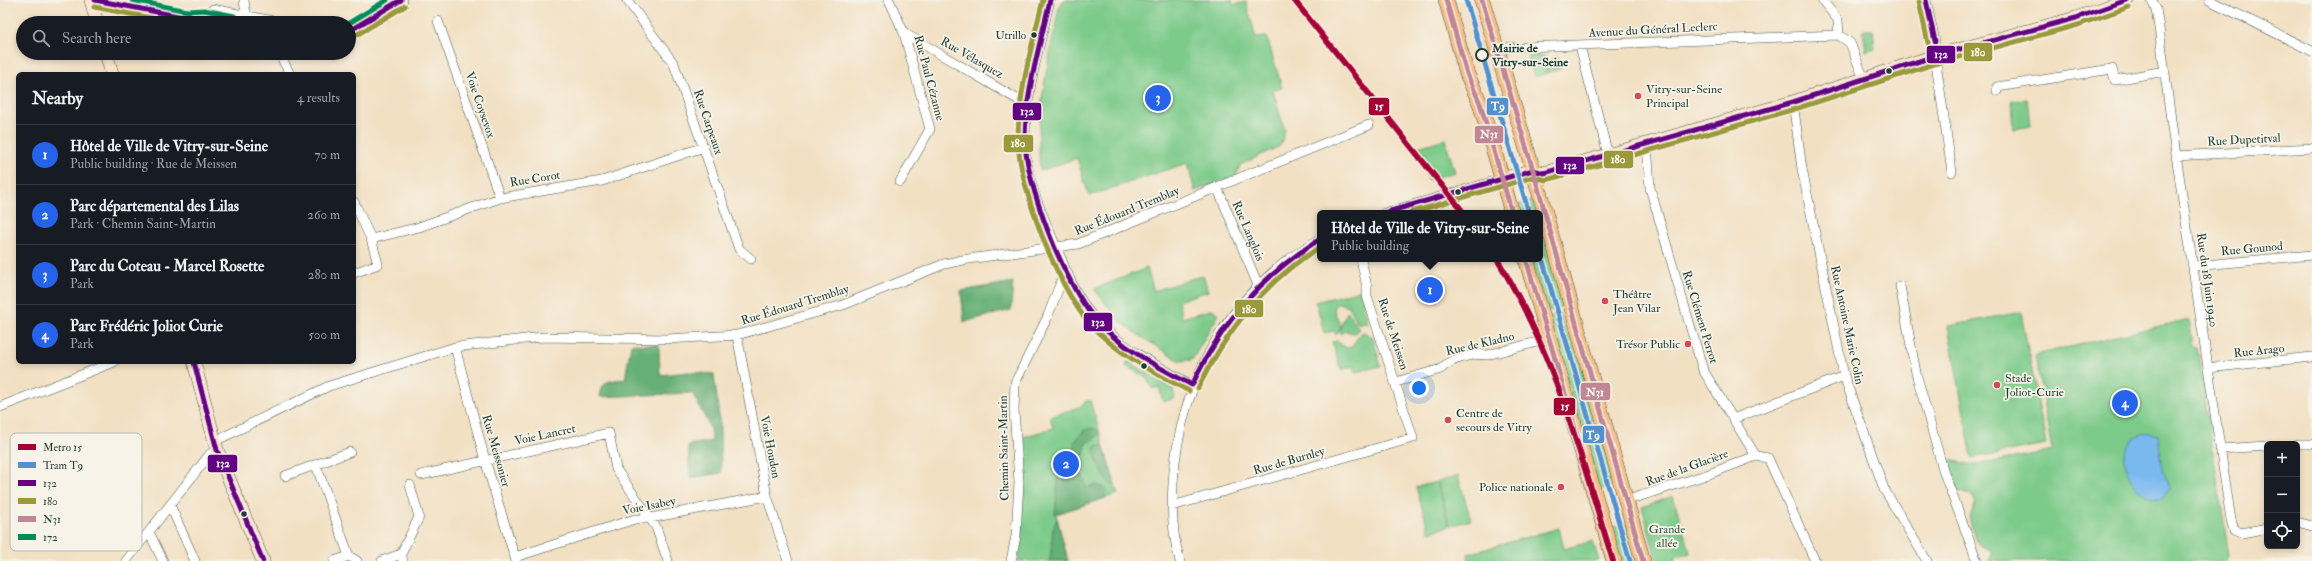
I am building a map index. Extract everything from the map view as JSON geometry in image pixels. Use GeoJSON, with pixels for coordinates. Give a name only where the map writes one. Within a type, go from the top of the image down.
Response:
{"type":"FeatureCollection","features":[{"type":"Feature","properties":{"kind":"main road"},"geometry":{"type":"LineString","coordinates":[[91,0],[95,16]]}},
{"type":"Feature","properties":{"kind":"main road"},"geometry":{"type":"LineString","coordinates":[[95,0],[180,16]]}},
{"type":"Feature","properties":{"kind":"main road"},"geometry":{"type":"LineString","coordinates":[[356,18],[386,0]]}},
{"type":"Feature","properties":{"kind":"main road"},"geometry":{"type":"LineString","coordinates":[[356,27],[401,0]]}},
{"type":"Feature","properties":{"kind":"main road"},"geometry":{"type":"LineString","coordinates":[[1446,0],[1467,74],[1480,103],[1511,210]]}},
{"type":"Feature","properties":{"kind":"main road"},"geometry":{"type":"LineString","coordinates":[[1482,0],[1533,170],[1643,561]]}},
{"type":"Feature","properties":{"kind":"main road"},"geometry":{"type":"LineString","coordinates":[[1502,179],[1533,170],[1544,173],[1608,156],[1793,102],[1935,56],[2076,18],[2122,3]]}},
{"type":"Feature","properties":{"kind":"main road"},"geometry":{"type":"LineString","coordinates":[[108,60],[111,72]]}},
{"type":"Feature","properties":{"kind":"main road"},"geometry":{"type":"LineString","coordinates":[[1527,262],[1614,561]]}},
{"type":"Feature","properties":{"kind":"main road"},"geometry":{"type":"LineString","coordinates":[[195,364],[216,445],[263,561]]}},
{"type":"Feature","properties":{"kind":"street"},"geometry":{"type":"LineString","coordinates":[[244,0],[246,15]]}},
{"type":"Feature","properties":{"kind":"street","name":"Rue Carpeaux"},"geometry":{"type":"LineString","coordinates":[[627,0],[674,64],[739,249],[751,259]]}},
{"type":"Feature","properties":{"kind":"street","name":"Rue Paul Cézanne"},"geometry":{"type":"LineString","coordinates":[[889,0],[904,33],[930,129],[900,182]]}},
{"type":"Feature","properties":{"kind":"street"},"geometry":{"type":"LineString","coordinates":[[1050,0],[1027,105],[1025,139],[1029,174],[1038,207],[1067,274],[1082,302],[1094,318],[1111,334],[1130,348],[1192,385]]}},
{"type":"Feature","properties":{"kind":"street"},"geometry":{"type":"LineString","coordinates":[[1822,0],[1838,20],[1839,35],[1850,43],[1864,79]]}},
{"type":"Feature","properties":{"kind":"street"},"geometry":{"type":"LineString","coordinates":[[1926,0],[1935,41],[1935,56],[1952,172]]}},
{"type":"Feature","properties":{"kind":"street","name":"Rue du 18 Juin 1940"},"geometry":{"type":"LineString","coordinates":[[2152,0],[2156,9],[2176,156],[2194,266],[2230,520],[2234,530],[2242,533],[2264,529]]}},
{"type":"Feature","properties":{"kind":"street"},"geometry":{"type":"LineString","coordinates":[[2209,0],[2312,51]]}},
{"type":"Feature","properties":{"kind":"street"},"geometry":{"type":"LineString","coordinates":[[201,16],[214,9],[251,16]]}},
{"type":"Feature","properties":{"kind":"street","name":"Voie Coysevox"},"geometry":{"type":"LineString","coordinates":[[438,21],[500,198]]}},
{"type":"Feature","properties":{"kind":"street","name":"Rue Vélasquez"},"geometry":{"type":"LineString","coordinates":[[904,33],[1027,105]]}},
{"type":"Feature","properties":{"kind":"street","name":"Avenue du Général Leclerc"},"geometry":{"type":"LineString","coordinates":[[1608,156],[1580,46],[1839,35]]}},
{"type":"Feature","properties":{"kind":"street"},"geometry":{"type":"LineString","coordinates":[[1525,47],[1580,46]]}},
{"type":"Feature","properties":{"kind":"street"},"geometry":{"type":"LineString","coordinates":[[283,60],[289,72]]}},
{"type":"Feature","properties":{"kind":"street"},"geometry":{"type":"LineString","coordinates":[[1997,91],[1997,87],[2112,69],[2115,80],[2165,70]]}},
{"type":"Feature","properties":{"kind":"street","name":"Rue Antoine Marie Colin"},"geometry":{"type":"LineString","coordinates":[[1793,102],[1802,169],[1844,376],[1884,489],[1927,561]]}},
{"type":"Feature","properties":{"kind":"street","name":"Rue Édouard Tremblay"},"geometry":{"type":"LineString","coordinates":[[142,541],[216,445],[329,386],[455,347],[543,337],[667,339],[737,335],[843,305],[944,264],[968,259],[1078,244],[1370,125]]}},
{"type":"Feature","properties":{"kind":"street","name":"Rue Clément Perrot"},"geometry":{"type":"LineString","coordinates":[[1647,144],[1650,188],[1703,370],[1756,456],[1768,458],[1815,561]]}},
{"type":"Feature","properties":{"kind":"street","name":"Rue Corot"},"geometry":{"type":"LineString","coordinates":[[371,239],[419,227],[500,198],[607,180],[704,147]]}},
{"type":"Feature","properties":{"kind":"street","name":"Rue Dupetitval"},"geometry":{"type":"LineString","coordinates":[[2176,156],[2312,148]]}},
{"type":"Feature","properties":{"kind":"street"},"geometry":{"type":"LineString","coordinates":[[1394,210],[1502,179]]}},
{"type":"Feature","properties":{"kind":"street","name":"Rue Langlois"},"geometry":{"type":"LineString","coordinates":[[1217,187],[1258,285]]}},
{"type":"Feature","properties":{"kind":"street"},"geometry":{"type":"LineString","coordinates":[[356,206],[371,239],[378,264],[356,272]]}},
{"type":"Feature","properties":{"kind":"street"},"geometry":{"type":"LineString","coordinates":[[1180,561],[1172,506],[1172,485],[1177,443],[1192,385],[1206,354],[1234,312],[1258,285],[1298,252],[1317,241]]}},
{"type":"Feature","properties":{"kind":"street","name":"Rue Gounod"},"geometry":{"type":"LineString","coordinates":[[2194,266],[2312,255]]}},
{"type":"Feature","properties":{"kind":"street","name":"Rue de Meissen"},"geometry":{"type":"LineString","coordinates":[[1362,262],[1368,287],[1367,296],[1413,438]]}},
{"type":"Feature","properties":{"kind":"street","name":"Chemin Saint-Martin"},"geometry":{"type":"LineString","coordinates":[[1011,561],[1016,536],[1019,482],[1014,410],[1015,382],[1047,318],[1061,282],[1067,274]]}},
{"type":"Feature","properties":{"kind":"street"},"geometry":{"type":"LineString","coordinates":[[1900,286],[1916,373],[1944,473],[1977,561]]}},
{"type":"Feature","properties":{"kind":"street","name":"Voie Houdon"},"geometry":{"type":"LineString","coordinates":[[737,335],[767,496],[788,561]]}},
{"type":"Feature","properties":{"kind":"street","name":"Rue de Kladno"},"geometry":{"type":"LineString","coordinates":[[1396,382],[1441,369],[1445,363],[1479,354],[1487,355],[1549,339]]}},
{"type":"Feature","properties":{"kind":"street","name":"Rue Meissonier"},"geometry":{"type":"LineString","coordinates":[[455,347],[485,460],[516,559]]}},
{"type":"Feature","properties":{"kind":"street","name":"Rue Arago"},"geometry":{"type":"LineString","coordinates":[[2208,368],[2312,357]]}},
{"type":"Feature","properties":{"kind":"street"},"geometry":{"type":"LineString","coordinates":[[0,407],[109,364]]}},
{"type":"Feature","properties":{"kind":"street"},"geometry":{"type":"LineString","coordinates":[[1733,419],[1844,376]]}},
{"type":"Feature","properties":{"kind":"street","name":"Voie Lancret"},"geometry":{"type":"LineString","coordinates":[[421,475],[609,434],[616,469],[650,518]]}},
{"type":"Feature","properties":{"kind":"street","name":"Rue de Burnley"},"geometry":{"type":"LineString","coordinates":[[1172,506],[1413,438]]}},
{"type":"Feature","properties":{"kind":"street"},"geometry":{"type":"LineString","coordinates":[[2300,444],[2312,444]]}},
{"type":"Feature","properties":{"kind":"street"},"geometry":{"type":"LineString","coordinates":[[2220,449],[2264,446]]}},
{"type":"Feature","properties":{"kind":"street"},"geometry":{"type":"LineString","coordinates":[[285,476],[350,452]]}},
{"type":"Feature","properties":{"kind":"street","name":"Rue de la Glacière"},"geometry":{"type":"LineString","coordinates":[[1626,501],[1709,474],[1756,456]]}},
{"type":"Feature","properties":{"kind":"street"},"geometry":{"type":"LineString","coordinates":[[316,465],[349,556],[357,561]]}},
{"type":"Feature","properties":{"kind":"street"},"geometry":{"type":"LineString","coordinates":[[382,561],[402,558],[419,517],[410,485]]}},
{"type":"Feature","properties":{"kind":"street","name":"Voie Isabey"},"geometry":{"type":"LineString","coordinates":[[516,559],[635,519],[650,518],[767,496]]}},
{"type":"Feature","properties":{"kind":"street"},"geometry":{"type":"LineString","coordinates":[[170,505],[195,561]]}},
{"type":"Feature","properties":{"kind":"street"},"geometry":{"type":"LineString","coordinates":[[650,518],[656,527],[668,561]]}},
{"type":"Feature","properties":{"kind":"street"},"geometry":{"type":"LineString","coordinates":[[2300,523],[2310,525]]}},
{"type":"Feature","properties":{"kind":"street"},"geometry":{"type":"LineString","coordinates":[[149,532],[162,561]]}},
{"type":"Feature","properties":{"kind":"street","name":"Rue Édouard Tremblay"},"geometry":{"type":"LineString","coordinates":[[126,561],[134,551]]}},
{"type":"Feature","properties":{"kind":"street"},"geometry":{"type":"LineString","coordinates":[[334,561],[349,556]]}},
{"type":"Feature","properties":{"kind":"green space"},"geometry":{"type":"Polygon","coordinates":[[[1064,0],[1232,0],[1233,5],[1246,2],[1256,38],[1267,37],[1282,88],[1273,91],[1285,131],[1280,146],[1240,165],[1236,176],[1195,191],[1187,163],[1089,196],[1077,158],[1040,171],[1039,129],[1041,109],[1059,7],[1064,0]]]}},
{"type":"Feature","properties":{"kind":"green space"},"geometry":{"type":"Polygon","coordinates":[[[1863,30],[1873,30],[1875,48],[1866,51],[1863,30]]]}},
{"type":"Feature","properties":{"kind":"green space"},"geometry":{"type":"Polygon","coordinates":[[[1528,56],[1545,56],[1546,72],[1553,57],[1559,57],[1562,68],[1534,77],[1528,56]]]}},
{"type":"Feature","properties":{"kind":"green space"},"geometry":{"type":"Polygon","coordinates":[[[2027,99],[2030,126],[2014,129],[2012,101],[2027,99]]]}},
{"type":"Feature","properties":{"kind":"green space"},"geometry":{"type":"Polygon","coordinates":[[[1445,139],[1455,172],[1428,180],[1418,147],[1445,139]]]}},
{"type":"Feature","properties":{"kind":"green space"},"geometry":{"type":"Polygon","coordinates":[[[1535,200],[1538,210],[1516,210],[1515,206],[1535,200]]]}},
{"type":"Feature","properties":{"kind":"green space"},"geometry":{"type":"Polygon","coordinates":[[[1543,227],[1565,306],[1546,312],[1532,262],[1543,262],[1543,227]]]}},
{"type":"Feature","properties":{"kind":"green space"},"geometry":{"type":"Polygon","coordinates":[[[1147,268],[1154,291],[1203,275],[1208,291],[1178,301],[1182,318],[1213,309],[1219,314],[1192,360],[1180,361],[1135,333],[1119,320],[1094,289],[1147,268]]]}},
{"type":"Feature","properties":{"kind":"green space"},"geometry":{"type":"Polygon","coordinates":[[[1013,282],[1011,310],[964,322],[961,291],[1013,282]]]}},
{"type":"Feature","properties":{"kind":"green space"},"geometry":{"type":"Polygon","coordinates":[[[1360,290],[1368,323],[1358,323],[1349,306],[1338,303],[1334,306],[1334,310],[1340,324],[1339,331],[1336,334],[1333,331],[1324,333],[1316,302],[1360,290]]]}},
{"type":"Feature","properties":{"kind":"green space"},"geometry":{"type":"Polygon","coordinates":[[[1348,311],[1359,329],[1355,333],[1345,331],[1340,334],[1342,322],[1348,311]]]}},
{"type":"Feature","properties":{"kind":"green space","name":"Stade Joliot-Curie"},"geometry":{"type":"Polygon","coordinates":[[[2021,312],[2046,444],[1972,458],[1948,326],[2021,312]]]}},
{"type":"Feature","properties":{"kind":"green space"},"geometry":{"type":"Polygon","coordinates":[[[1561,315],[1567,335],[1574,333],[1616,484],[1599,490],[1548,318],[1561,315]]]}},
{"type":"Feature","properties":{"kind":"green space"},"geometry":{"type":"Polygon","coordinates":[[[2189,319],[2193,345],[2197,348],[2229,556],[2227,561],[1989,561],[1993,552],[1978,544],[1969,518],[1976,503],[1973,497],[1958,491],[1948,460],[1976,465],[2052,451],[2035,355],[2189,319]]]}},
{"type":"Feature","properties":{"kind":"green space"},"geometry":{"type":"Polygon","coordinates":[[[1364,332],[1373,338],[1381,366],[1356,372],[1354,366],[1341,370],[1332,342],[1337,341],[1345,348],[1352,347],[1360,334],[1364,332]]]}},
{"type":"Feature","properties":{"kind":"green space"},"geometry":{"type":"Polygon","coordinates":[[[631,344],[659,345],[660,375],[688,372],[714,374],[720,425],[721,473],[690,478],[688,445],[712,441],[709,425],[692,393],[600,397],[601,391],[605,384],[611,381],[625,379],[631,344]]]}},
{"type":"Feature","properties":{"kind":"green space"},"geometry":{"type":"Polygon","coordinates":[[[1128,361],[1173,389],[1175,398],[1163,402],[1159,387],[1152,389],[1148,379],[1126,366],[1128,361]]]}},
{"type":"Feature","properties":{"kind":"green space"},"geometry":{"type":"Polygon","coordinates":[[[1090,400],[1118,494],[1056,514],[1068,561],[1018,561],[1021,539],[1023,437],[1053,428],[1050,417],[1084,405],[1084,402],[1090,400]]]}},
{"type":"Feature","properties":{"kind":"green space"},"geometry":{"type":"Polygon","coordinates":[[[1092,428],[1099,431],[1098,436],[1086,443],[1084,455],[1075,452],[1074,443],[1084,430],[1092,428]]]}},
{"type":"Feature","properties":{"kind":"green space"},"geometry":{"type":"Polygon","coordinates":[[[1097,445],[1103,445],[1115,484],[1112,485],[1109,483],[1100,468],[1094,451],[1094,448],[1097,445]]]}},
{"type":"Feature","properties":{"kind":"green space"},"geometry":{"type":"Polygon","coordinates":[[[1066,452],[1072,454],[1077,459],[1075,468],[1083,476],[1086,488],[1097,485],[1105,488],[1107,491],[1105,498],[1055,514],[1061,460],[1066,452]]]}},
{"type":"Feature","properties":{"kind":"green space"},"geometry":{"type":"Polygon","coordinates":[[[1458,476],[1471,520],[1450,526],[1438,481],[1458,476]]]}},
{"type":"Feature","properties":{"kind":"green space"},"geometry":{"type":"Polygon","coordinates":[[[1437,482],[1449,526],[1429,532],[1416,487],[1437,482]]]}},
{"type":"Feature","properties":{"kind":"green space","name":"Grande allée"},"geometry":{"type":"Polygon","coordinates":[[[1673,496],[1690,553],[1674,558],[1675,561],[1657,561],[1642,507],[1673,496]]]}},
{"type":"Feature","properties":{"kind":"green space"},"geometry":{"type":"Polygon","coordinates":[[[1057,519],[1068,561],[1050,561],[1053,529],[1057,519]]]}},
{"type":"Feature","properties":{"kind":"green space"},"geometry":{"type":"Polygon","coordinates":[[[1627,524],[1638,561],[1619,561],[1609,528],[1627,524]]]}},
{"type":"Feature","properties":{"kind":"green space"},"geometry":{"type":"Polygon","coordinates":[[[1559,528],[1564,549],[1593,541],[1599,561],[1469,561],[1468,554],[1559,528]]]}},
{"type":"Feature","properties":{"kind":"water"},"geometry":{"type":"Polygon","coordinates":[[[2149,432],[2158,435],[2163,469],[2169,489],[2163,498],[2151,497],[2141,491],[2132,482],[2127,470],[2125,458],[2127,446],[2135,437],[2149,432]]]}},
{"type":"Feature","properties":{"kind":"tunnel"},"geometry":{"type":"LineString","coordinates":[[1510,47],[1525,47]]}},
{"type":"Feature","properties":{"kind":"metro line","name":"15"},"geometry":{"type":"LineString","coordinates":[[1294,0],[1462,210]]}},
{"type":"Feature","properties":{"kind":"metro line","name":"15"},"geometry":{"type":"LineString","coordinates":[[1499,262],[1518,295],[1551,369],[1565,406],[1613,561]]}},
{"type":"Feature","properties":{"kind":"tram line","name":"T9"},"geometry":{"type":"LineString","coordinates":[[1466,0],[1528,210]]}},
{"type":"Feature","properties":{"kind":"tram line","name":"T9"},"geometry":{"type":"LineString","coordinates":[[1543,261],[1630,561]]}},
{"type":"Feature","properties":{"kind":"transit line","name":"132"},"geometry":{"type":"LineString","coordinates":[[95,0],[178,16]]}},
{"type":"Feature","properties":{"kind":"transit line","name":"172"},"geometry":{"type":"LineString","coordinates":[[132,0],[188,11],[204,10],[234,16]]}},
{"type":"Feature","properties":{"kind":"transit line","name":"172"},"geometry":{"type":"LineString","coordinates":[[356,19],[387,0]]}},
{"type":"Feature","properties":{"kind":"transit line","name":"132"},"geometry":{"type":"LineString","coordinates":[[356,27],[401,0]]}},
{"type":"Feature","properties":{"kind":"transit line","name":"180"},"geometry":{"type":"LineString","coordinates":[[1043,0],[1023,85],[1018,137],[1019,157],[1024,181],[1042,234],[1065,286],[1077,307],[1089,323],[1111,344],[1136,362],[1189,391]]}},
{"type":"Feature","properties":{"kind":"transit line","name":"132"},"geometry":{"type":"LineString","coordinates":[[1050,0],[1031,85],[1025,137],[1026,156],[1031,180],[1048,232],[1071,283],[1095,319],[1128,348],[1153,364],[1192,385]]}},
{"type":"Feature","properties":{"kind":"transit line","name":"N31"},"geometry":{"type":"LineString","coordinates":[[1446,0],[1467,74],[1480,103],[1511,210]]}},
{"type":"Feature","properties":{"kind":"transit line","name":"N31"},"geometry":{"type":"LineString","coordinates":[[1482,0],[1533,170],[1643,561]]}},
{"type":"Feature","properties":{"kind":"transit line","name":"132"},"geometry":{"type":"LineString","coordinates":[[1926,0],[1935,41]]}},
{"type":"Feature","properties":{"kind":"transit line","name":"132"},"geometry":{"type":"LineString","coordinates":[[1394,210],[1533,170],[1544,173],[1793,102],[1935,56],[2076,18],[2127,0]]}},
{"type":"Feature","properties":{"kind":"transit line","name":"180"},"geometry":{"type":"LineString","coordinates":[[1919,2],[1928,43]]}},
{"type":"Feature","properties":{"kind":"transit line","name":"180"},"geometry":{"type":"LineString","coordinates":[[356,35],[405,6]]}},
{"type":"Feature","properties":{"kind":"transit line","name":"180"},"geometry":{"type":"LineString","coordinates":[[94,7],[141,16]]}},
{"type":"Feature","properties":{"kind":"transit line","name":"180"},"geometry":{"type":"LineString","coordinates":[[1419,210],[1533,177],[1546,180],[1795,109],[1937,63],[2078,25],[2129,7]]}},
{"type":"Feature","properties":{"kind":"transit line","name":"132"},"geometry":{"type":"LineString","coordinates":[[1192,385],[1217,341],[1245,302],[1279,269],[1317,241]]}},
{"type":"Feature","properties":{"kind":"transit line","name":"180"},"geometry":{"type":"LineString","coordinates":[[1198,388],[1221,346],[1249,309],[1281,276],[1317,249]]}},
{"type":"Feature","properties":{"kind":"transit line","name":"N31"},"geometry":{"type":"LineString","coordinates":[[1527,262],[1582,452]]}},
{"type":"Feature","properties":{"kind":"transit line","name":"132"},"geometry":{"type":"LineString","coordinates":[[195,364],[217,450],[263,561]]}},
{"type":"Feature","properties":{"kind":"place","name":"Utrillo"},"geometry":{"type":"Point","coordinates":[1034,35]}},
{"type":"Feature","properties":{"kind":"place","name":"Mairie de Vitry-sur-Seine"},"geometry":{"type":"Point","coordinates":[1482,55]}},
{"type":"Feature","properties":{"kind":"place","name":"Vitry-sur-Seine Principal"},"geometry":{"type":"Point","coordinates":[1638,96]}},
{"type":"Feature","properties":{"kind":"place","name":"Parc du Coteau - Marcel Rosette"},"geometry":{"type":"Point","coordinates":[1158,98]}},
{"type":"Feature","properties":{"kind":"place","name":"Hôtel de Ville de Vitry-sur-Seine"},"geometry":{"type":"Point","coordinates":[1430,290]}},
{"type":"Feature","properties":{"kind":"place","name":"Théâtre Jean Vilar"},"geometry":{"type":"Point","coordinates":[1605,301]}},
{"type":"Feature","properties":{"kind":"place","name":"Trésor Public"},"geometry":{"type":"Point","coordinates":[1688,344]}},
{"type":"Feature","properties":{"kind":"place","name":"Stade Joliot-Curie"},"geometry":{"type":"Point","coordinates":[1997,385]}},
{"type":"Feature","properties":{"kind":"place","name":"Parc Frédéric Joliot Curie"},"geometry":{"type":"Point","coordinates":[2125,403]}},
{"type":"Feature","properties":{"kind":"place","name":"Centre de secours de Vitry"},"geometry":{"type":"Point","coordinates":[1448,420]}},
{"type":"Feature","properties":{"kind":"place","name":"Parc départemental des Lilas"},"geometry":{"type":"Point","coordinates":[1066,464]}},
{"type":"Feature","properties":{"kind":"place","name":"Police nationale"},"geometry":{"type":"Point","coordinates":[1561,487]}}]}
